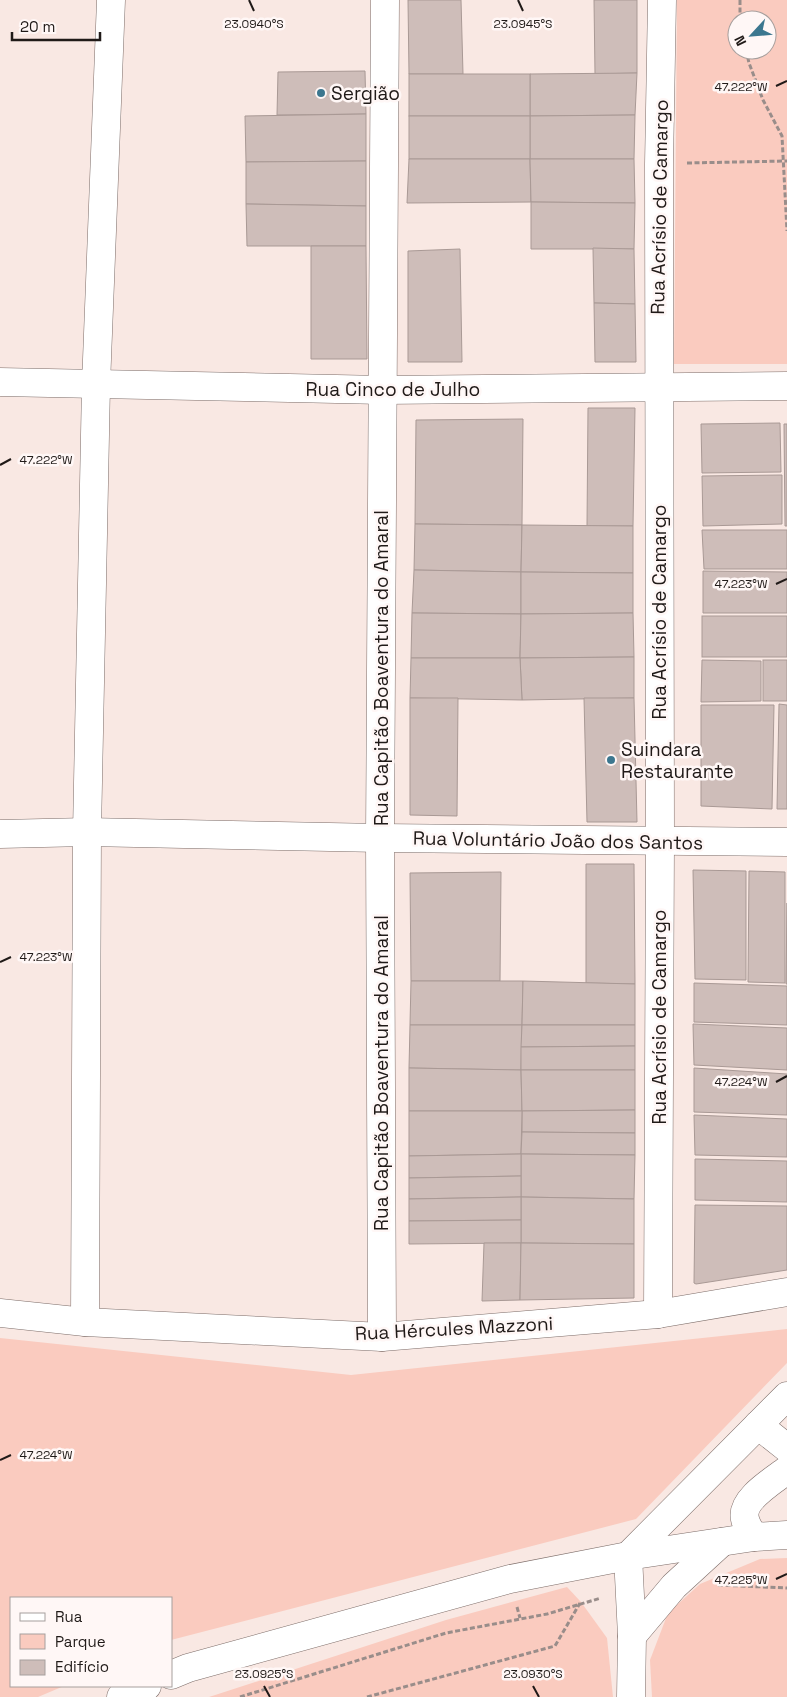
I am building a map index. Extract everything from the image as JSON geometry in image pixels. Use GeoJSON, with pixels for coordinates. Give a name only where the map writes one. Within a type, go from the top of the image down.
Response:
{"type":"FeatureCollection","features":[{"type":"Feature","properties":{"kind":"street"},"geometry":{"type":"LineString","coordinates":[[86,1322],[87,832],[96,385],[111,0]]}},
{"type":"Feature","properties":{"kind":"street","name":"Rua Capitão Boaventura do Amaral"},"geometry":{"type":"LineString","coordinates":[[382,1337],[380,838],[385,0]]}},
{"type":"Feature","properties":{"kind":"street","name":"Rua Acrísio de Camargo"},"geometry":{"type":"LineString","coordinates":[[658,1314],[660,841],[658,164],[662,0]]}},
{"type":"Feature","properties":{"kind":"street","name":"Rua Cinco de Julho"},"geometry":{"type":"LineString","coordinates":[[0,382],[383,390],[787,386]]}},
{"type":"Feature","properties":{"kind":"street","name":"Rua Voluntário João dos Santos"},"geometry":{"type":"LineString","coordinates":[[0,834],[87,832],[380,838],[787,842]]}},
{"type":"Feature","properties":{"kind":"street","name":"Rua Hércules Mazzoni"},"geometry":{"type":"LineString","coordinates":[[0,1313],[86,1322],[382,1337],[658,1314],[787,1292]]}},
{"type":"Feature","properties":{"kind":"street"},"geometry":{"type":"LineString","coordinates":[[631,1697],[632,1636],[628,1556],[787,1396]]}},
{"type":"Feature","properties":{"kind":"street"},"geometry":{"type":"LineString","coordinates":[[758,1425],[787,1448]]}},
{"type":"Feature","properties":{"kind":"street"},"geometry":{"type":"LineString","coordinates":[[754,1537],[744,1519],[748,1502],[787,1470]]}},
{"type":"Feature","properties":{"kind":"street"},"geometry":{"type":"LineString","coordinates":[[172,1675],[188,1668],[510,1580],[628,1556],[754,1537],[787,1534]]}},
{"type":"Feature","properties":{"kind":"street"},"geometry":{"type":"LineString","coordinates":[[632,1636],[674,1586],[722,1542]]}},
{"type":"Feature","properties":{"kind":"street"},"geometry":{"type":"LineString","coordinates":[[121,1697],[145,1687]]}},
{"type":"Feature","properties":{"kind":"path"},"geometry":{"type":"LineString","coordinates":[[748,60],[763,100],[782,136],[785,161],[787,231]]}},
{"type":"Feature","properties":{"kind":"path"},"geometry":{"type":"LineString","coordinates":[[658,164],[785,161]]}},
{"type":"Feature","properties":{"kind":"path"},"geometry":{"type":"LineString","coordinates":[[709,1584],[787,1588]]}},
{"type":"Feature","properties":{"kind":"path"},"geometry":{"type":"LineString","coordinates":[[240,1697],[446,1633],[547,1614],[581,1602],[555,1646],[367,1697]]}},
{"type":"Feature","properties":{"kind":"green space"},"geometry":{"type":"Polygon","coordinates":[[[677,0],[787,0],[787,364],[674,364],[677,0]]]}},
{"type":"Feature","properties":{"kind":"green space"},"geometry":{"type":"Polygon","coordinates":[[[787,1329],[787,1363],[636,1519],[172,1640],[172,1597],[10,1597],[10,1687],[62,1687],[38,1697],[0,1697],[0,1338],[351,1375],[787,1329]]]}},
{"type":"Feature","properties":{"kind":"green space"},"geometry":{"type":"Polygon","coordinates":[[[787,1558],[787,1697],[652,1697],[650,1660],[668,1613],[700,1584],[760,1559],[787,1558]]]}},
{"type":"Feature","properties":{"kind":"green space"},"geometry":{"type":"Polygon","coordinates":[[[567,1587],[581,1602],[607,1638],[613,1697],[209,1697],[446,1620],[567,1587]]]}},
{"type":"Feature","properties":{"kind":"building"},"geometry":{"type":"Polygon","coordinates":[[[408,0],[461,0],[463,74],[409,74],[408,0]]]}},
{"type":"Feature","properties":{"kind":"building"},"geometry":{"type":"Polygon","coordinates":[[[594,0],[637,0],[637,73],[595,74],[594,0]]]}},
{"type":"Feature","properties":{"kind":"building","name":"Sergião"},"geometry":{"type":"Polygon","coordinates":[[[365,71],[366,114],[277,115],[278,72],[365,71]]]}},
{"type":"Feature","properties":{"kind":"building"},"geometry":{"type":"Polygon","coordinates":[[[637,73],[635,115],[530,116],[530,74],[637,73]]]}},
{"type":"Feature","properties":{"kind":"building"},"geometry":{"type":"Polygon","coordinates":[[[409,74],[530,74],[530,116],[409,116],[409,74]]]}},
{"type":"Feature","properties":{"kind":"building"},"geometry":{"type":"Polygon","coordinates":[[[366,114],[366,161],[246,162],[245,116],[366,114]]]}},
{"type":"Feature","properties":{"kind":"building"},"geometry":{"type":"Polygon","coordinates":[[[635,115],[634,159],[530,159],[530,116],[635,115]]]}},
{"type":"Feature","properties":{"kind":"building"},"geometry":{"type":"Polygon","coordinates":[[[409,116],[530,116],[530,159],[409,159],[409,116]]]}},
{"type":"Feature","properties":{"kind":"building"},"geometry":{"type":"Polygon","coordinates":[[[409,159],[530,159],[531,202],[407,203],[409,159]]]}},
{"type":"Feature","properties":{"kind":"building"},"geometry":{"type":"Polygon","coordinates":[[[530,159],[634,159],[635,203],[531,202],[530,159]]]}},
{"type":"Feature","properties":{"kind":"building"},"geometry":{"type":"Polygon","coordinates":[[[366,161],[366,206],[246,204],[246,162],[366,161]]]}},
{"type":"Feature","properties":{"kind":"building"},"geometry":{"type":"Polygon","coordinates":[[[531,202],[635,203],[634,249],[531,249],[531,202]]]}},
{"type":"Feature","properties":{"kind":"building"},"geometry":{"type":"Polygon","coordinates":[[[246,204],[366,206],[366,246],[247,246],[246,204]]]}},
{"type":"Feature","properties":{"kind":"building"},"geometry":{"type":"Polygon","coordinates":[[[311,246],[366,246],[367,359],[311,359],[311,246]]]}},
{"type":"Feature","properties":{"kind":"building"},"geometry":{"type":"Polygon","coordinates":[[[593,248],[634,249],[635,304],[594,303],[593,248]]]}},
{"type":"Feature","properties":{"kind":"building"},"geometry":{"type":"Polygon","coordinates":[[[460,249],[462,362],[408,362],[408,251],[460,249]]]}},
{"type":"Feature","properties":{"kind":"building"},"geometry":{"type":"Polygon","coordinates":[[[594,303],[635,304],[636,362],[595,362],[594,303]]]}},
{"type":"Feature","properties":{"kind":"building"},"geometry":{"type":"Polygon","coordinates":[[[588,408],[635,408],[633,526],[587,526],[588,408]]]}},
{"type":"Feature","properties":{"kind":"building"},"geometry":{"type":"Polygon","coordinates":[[[523,419],[522,525],[415,524],[416,420],[523,419]]]}},
{"type":"Feature","properties":{"kind":"building"},"geometry":{"type":"Polygon","coordinates":[[[780,423],[781,472],[702,473],[701,424],[780,423]]]}},
{"type":"Feature","properties":{"kind":"building"},"geometry":{"type":"Polygon","coordinates":[[[784,424],[787,424],[787,526],[785,526],[784,424]]]}},
{"type":"Feature","properties":{"kind":"building"},"geometry":{"type":"Polygon","coordinates":[[[782,475],[782,524],[703,526],[702,476],[782,475]]]}},
{"type":"Feature","properties":{"kind":"building"},"geometry":{"type":"Polygon","coordinates":[[[415,524],[522,525],[521,572],[414,570],[415,524]]]}},
{"type":"Feature","properties":{"kind":"building"},"geometry":{"type":"Polygon","coordinates":[[[522,525],[633,526],[633,573],[521,572],[522,525]]]}},
{"type":"Feature","properties":{"kind":"building"},"geometry":{"type":"Polygon","coordinates":[[[702,530],[787,530],[787,569],[704,569],[702,530]]]}},
{"type":"Feature","properties":{"kind":"building"},"geometry":{"type":"Polygon","coordinates":[[[414,570],[521,572],[521,614],[412,613],[414,570]]]}},
{"type":"Feature","properties":{"kind":"building"},"geometry":{"type":"Polygon","coordinates":[[[703,571],[787,572],[787,613],[703,613],[703,571]]]}},
{"type":"Feature","properties":{"kind":"building"},"geometry":{"type":"Polygon","coordinates":[[[521,572],[633,573],[633,613],[521,614],[521,572]]]}},
{"type":"Feature","properties":{"kind":"building"},"geometry":{"type":"Polygon","coordinates":[[[412,613],[521,614],[520,658],[411,658],[412,613]]]}},
{"type":"Feature","properties":{"kind":"building"},"geometry":{"type":"Polygon","coordinates":[[[633,613],[634,657],[520,658],[521,614],[633,613]]]}},
{"type":"Feature","properties":{"kind":"building"},"geometry":{"type":"Polygon","coordinates":[[[702,616],[787,616],[787,657],[702,657],[702,616]]]}},
{"type":"Feature","properties":{"kind":"building"},"geometry":{"type":"Polygon","coordinates":[[[634,657],[634,698],[522,700],[520,658],[634,657]]]}},
{"type":"Feature","properties":{"kind":"building"},"geometry":{"type":"Polygon","coordinates":[[[411,658],[520,658],[522,700],[410,698],[411,658]]]}},
{"type":"Feature","properties":{"kind":"building"},"geometry":{"type":"Polygon","coordinates":[[[702,660],[761,661],[761,701],[701,702],[702,660]]]}},
{"type":"Feature","properties":{"kind":"building"},"geometry":{"type":"Polygon","coordinates":[[[763,660],[787,660],[787,701],[763,701],[763,660]]]}},
{"type":"Feature","properties":{"kind":"building"},"geometry":{"type":"Polygon","coordinates":[[[410,698],[458,698],[457,816],[410,815],[410,698]]]}},
{"type":"Feature","properties":{"kind":"building","name":"Suindara Restaurante"},"geometry":{"type":"Polygon","coordinates":[[[584,698],[634,698],[637,822],[587,822],[584,698]]]}},
{"type":"Feature","properties":{"kind":"building"},"geometry":{"type":"Polygon","coordinates":[[[779,704],[787,705],[787,809],[777,809],[779,704]]]}},
{"type":"Feature","properties":{"kind":"building"},"geometry":{"type":"Polygon","coordinates":[[[701,705],[774,705],[772,809],[701,806],[701,705]]]}},
{"type":"Feature","properties":{"kind":"building"},"geometry":{"type":"Polygon","coordinates":[[[586,864],[634,864],[635,984],[586,983],[586,864]]]}},
{"type":"Feature","properties":{"kind":"building"},"geometry":{"type":"Polygon","coordinates":[[[693,870],[746,871],[746,980],[695,979],[693,870]]]}},
{"type":"Feature","properties":{"kind":"building"},"geometry":{"type":"Polygon","coordinates":[[[749,871],[785,872],[785,983],[748,982],[749,871]]]}},
{"type":"Feature","properties":{"kind":"building"},"geometry":{"type":"Polygon","coordinates":[[[501,872],[500,981],[411,981],[410,873],[501,872]]]}},
{"type":"Feature","properties":{"kind":"building"},"geometry":{"type":"Polygon","coordinates":[[[787,903],[787,984],[786,984],[787,903]]]}},
{"type":"Feature","properties":{"kind":"building"},"geometry":{"type":"Polygon","coordinates":[[[411,981],[523,981],[522,1025],[410,1025],[411,981]]]}},
{"type":"Feature","properties":{"kind":"building"},"geometry":{"type":"Polygon","coordinates":[[[523,981],[635,984],[635,1025],[522,1025],[523,981]]]}},
{"type":"Feature","properties":{"kind":"building"},"geometry":{"type":"Polygon","coordinates":[[[694,983],[787,986],[787,1025],[694,1022],[694,983]]]}},
{"type":"Feature","properties":{"kind":"building"},"geometry":{"type":"Polygon","coordinates":[[[693,1024],[787,1028],[787,1070],[694,1065],[693,1024]]]}},
{"type":"Feature","properties":{"kind":"building"},"geometry":{"type":"Polygon","coordinates":[[[410,1025],[522,1025],[521,1070],[409,1068],[410,1025]]]}},
{"type":"Feature","properties":{"kind":"building"},"geometry":{"type":"Polygon","coordinates":[[[522,1025],[635,1025],[635,1046],[521,1047],[522,1025]]]}},
{"type":"Feature","properties":{"kind":"building"},"geometry":{"type":"Polygon","coordinates":[[[635,1046],[635,1070],[521,1070],[521,1047],[635,1046]]]}},
{"type":"Feature","properties":{"kind":"building"},"geometry":{"type":"Polygon","coordinates":[[[409,1068],[521,1070],[522,1111],[409,1111],[409,1068]]]}},
{"type":"Feature","properties":{"kind":"building"},"geometry":{"type":"Polygon","coordinates":[[[694,1068],[787,1074],[787,1115],[694,1112],[694,1068]]]}},
{"type":"Feature","properties":{"kind":"building"},"geometry":{"type":"Polygon","coordinates":[[[521,1070],[635,1070],[635,1110],[522,1111],[521,1070]]]}},
{"type":"Feature","properties":{"kind":"building"},"geometry":{"type":"Polygon","coordinates":[[[635,1110],[635,1133],[522,1132],[522,1111],[635,1110]]]}},
{"type":"Feature","properties":{"kind":"building"},"geometry":{"type":"Polygon","coordinates":[[[409,1111],[522,1111],[521,1154],[409,1156],[409,1111]]]}},
{"type":"Feature","properties":{"kind":"building"},"geometry":{"type":"Polygon","coordinates":[[[694,1115],[787,1119],[787,1157],[695,1155],[694,1115]]]}},
{"type":"Feature","properties":{"kind":"building"},"geometry":{"type":"Polygon","coordinates":[[[522,1132],[635,1133],[635,1155],[521,1154],[522,1132]]]}},
{"type":"Feature","properties":{"kind":"building"},"geometry":{"type":"Polygon","coordinates":[[[521,1154],[635,1155],[634,1199],[521,1197],[521,1154]]]}},
{"type":"Feature","properties":{"kind":"building"},"geometry":{"type":"Polygon","coordinates":[[[521,1154],[521,1176],[409,1178],[409,1156],[521,1154]]]}},
{"type":"Feature","properties":{"kind":"building"},"geometry":{"type":"Polygon","coordinates":[[[695,1159],[787,1161],[787,1202],[695,1200],[695,1159]]]}},
{"type":"Feature","properties":{"kind":"building"},"geometry":{"type":"Polygon","coordinates":[[[521,1176],[521,1197],[409,1199],[409,1178],[521,1176]]]}},
{"type":"Feature","properties":{"kind":"building"},"geometry":{"type":"Polygon","coordinates":[[[521,1197],[634,1199],[634,1244],[521,1243],[521,1197]]]}},
{"type":"Feature","properties":{"kind":"building"},"geometry":{"type":"Polygon","coordinates":[[[521,1197],[521,1220],[409,1221],[409,1199],[521,1197]]]}},
{"type":"Feature","properties":{"kind":"building"},"geometry":{"type":"Polygon","coordinates":[[[695,1205],[787,1206],[787,1270],[694,1283],[695,1205]]]}},
{"type":"Feature","properties":{"kind":"building"},"geometry":{"type":"Polygon","coordinates":[[[521,1220],[521,1243],[409,1244],[409,1221],[521,1220]]]}},
{"type":"Feature","properties":{"kind":"building"},"geometry":{"type":"Polygon","coordinates":[[[484,1243],[521,1243],[520,1300],[482,1301],[484,1243]]]}},
{"type":"Feature","properties":{"kind":"building"},"geometry":{"type":"Polygon","coordinates":[[[521,1243],[634,1244],[634,1298],[520,1300],[521,1243]]]}},
{"type":"Feature","properties":{"kind":"place","name":"Sergião"},"geometry":{"type":"Point","coordinates":[321,93]}},
{"type":"Feature","properties":{"kind":"place","name":"Suindara Restaurante"},"geometry":{"type":"Point","coordinates":[611,760]}}]}
